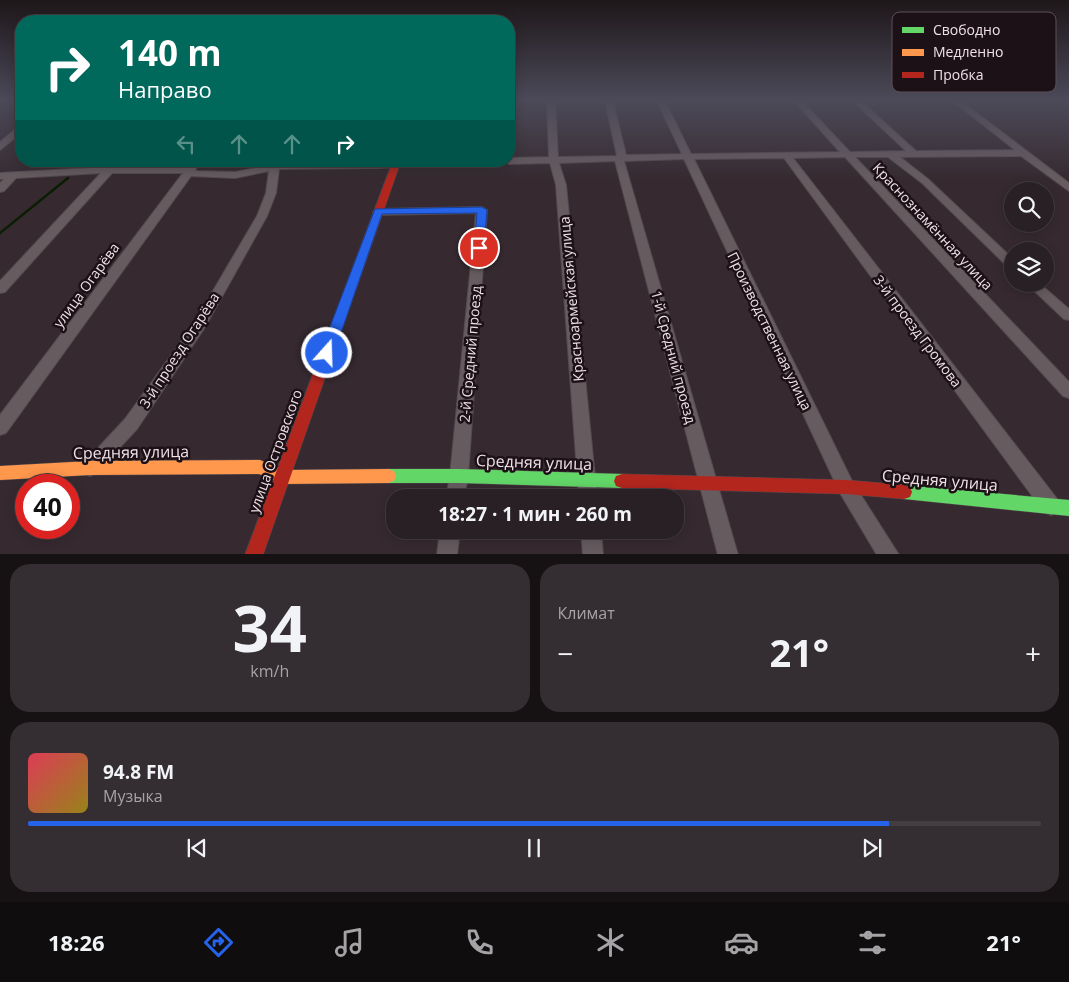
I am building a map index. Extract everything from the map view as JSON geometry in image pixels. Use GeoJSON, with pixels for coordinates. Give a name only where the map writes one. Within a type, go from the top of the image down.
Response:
{"type":"FeatureCollection","features":[{"type":"Feature","properties":{"kind":"street","name":"Красноармейская улица"},"geometry":{"type":"LineString","coordinates":[[552,127],[554,160],[561,185],[588,489]]}},
{"type":"Feature","properties":{"kind":"street","name":"1-й Средний проезд"},"geometry":{"type":"LineString","coordinates":[[614,127],[621,159],[728,554]]}},
{"type":"Feature","properties":{"kind":"street","name":"Производственная улица"},"geometry":{"type":"LineString","coordinates":[[673,127],[846,488],[889,554]]}},
{"type":"Feature","properties":{"kind":"street","name":"Краснознамённая улица"},"geometry":{"type":"LineString","coordinates":[[820,127],[1069,392]]}},
{"type":"Feature","properties":{"kind":"street"},"geometry":{"type":"LineString","coordinates":[[884,127],[914,154]]}},
{"type":"Feature","properties":{"kind":"street"},"geometry":{"type":"LineString","coordinates":[[990,127],[1069,188]]}},
{"type":"Feature","properties":{"kind":"street"},"geometry":{"type":"LineString","coordinates":[[0,147],[15,134]]}},
{"type":"Feature","properties":{"kind":"street"},"geometry":{"type":"LineString","coordinates":[[515,161],[845,154],[1025,153]]}},
{"type":"Feature","properties":{"kind":"street"},"geometry":{"type":"LineString","coordinates":[[890,154],[925,181],[1004,256]]}},
{"type":"Feature","properties":{"kind":"street","name":"3-й проезд Громова"},"geometry":{"type":"LineString","coordinates":[[786,155],[1051,506]]}},
{"type":"Feature","properties":{"kind":"street"},"geometry":{"type":"LineString","coordinates":[[35,174],[42,167]]}},
{"type":"Feature","properties":{"kind":"street"},"geometry":{"type":"LineString","coordinates":[[0,289],[114,170],[119,167]]}},
{"type":"Feature","properties":{"kind":"street"},"geometry":{"type":"LineString","coordinates":[[0,176],[173,167]]}},
{"type":"Feature","properties":{"kind":"street","name":"улица Огарёва"},"geometry":{"type":"LineString","coordinates":[[0,428],[192,167]]}},
{"type":"Feature","properties":{"kind":"street"},"geometry":{"type":"LineString","coordinates":[[193,167],[194,174],[224,176],[264,167]]}},
{"type":"Feature","properties":{"kind":"street","name":"3-й проезд Огарёва"},"geometry":{"type":"LineString","coordinates":[[90,468],[131,424],[198,327],[262,216],[271,193],[277,167]]}},
{"type":"Feature","properties":{"kind":"street","name":"улица Островского"},"geometry":{"type":"LineString","coordinates":[[254,554],[395,167]]}},
{"type":"Feature","properties":{"kind":"street"},"geometry":{"type":"LineString","coordinates":[[0,189],[13,175]]}},
{"type":"Feature","properties":{"kind":"street","name":"2-й Средний проезд"},"geometry":{"type":"LineString","coordinates":[[378,212],[482,210],[460,476],[457,489]]}},
{"type":"Feature","properties":{"kind":"street"},"geometry":{"type":"LineString","coordinates":[[1043,292],[1069,316]]}},
{"type":"Feature","properties":{"kind":"street","name":"Средняя улица"},"geometry":{"type":"LineString","coordinates":[[0,473],[90,468],[260,467],[282,477],[460,476],[709,482],[846,488],[1069,508]]}},
{"type":"Feature","properties":{"kind":"street"},"geometry":{"type":"LineString","coordinates":[[447,554],[449,539]]}},
{"type":"Feature","properties":{"kind":"street"},"geometry":{"type":"LineString","coordinates":[[592,539],[593,554]]}},
{"type":"Feature","properties":{"kind":"waterway"},"geometry":{"type":"LineString","coordinates":[[0,233],[68,178]]}},
{"type":"Feature","properties":{"kind":"traffic: fast"},"geometry":{"type":"LineString","coordinates":[[388,476],[459,476],[622,481]]}},
{"type":"Feature","properties":{"kind":"traffic: fast"},"geometry":{"type":"LineString","coordinates":[[904,492],[1069,508]]}},
{"type":"Feature","properties":{"kind":"traffic: slow"},"geometry":{"type":"LineString","coordinates":[[0,473],[90,468],[260,467],[282,477],[388,476]]}},
{"type":"Feature","properties":{"kind":"traffic: jam"},"geometry":{"type":"LineString","coordinates":[[254,554],[395,167]]}},
{"type":"Feature","properties":{"kind":"traffic: jam"},"geometry":{"type":"LineString","coordinates":[[622,481],[846,487],[904,492]]}},
{"type":"Feature","properties":{"kind":"route"},"geometry":{"type":"LineString","coordinates":[[327,353],[378,212],[482,210],[479,248]]}}]}
